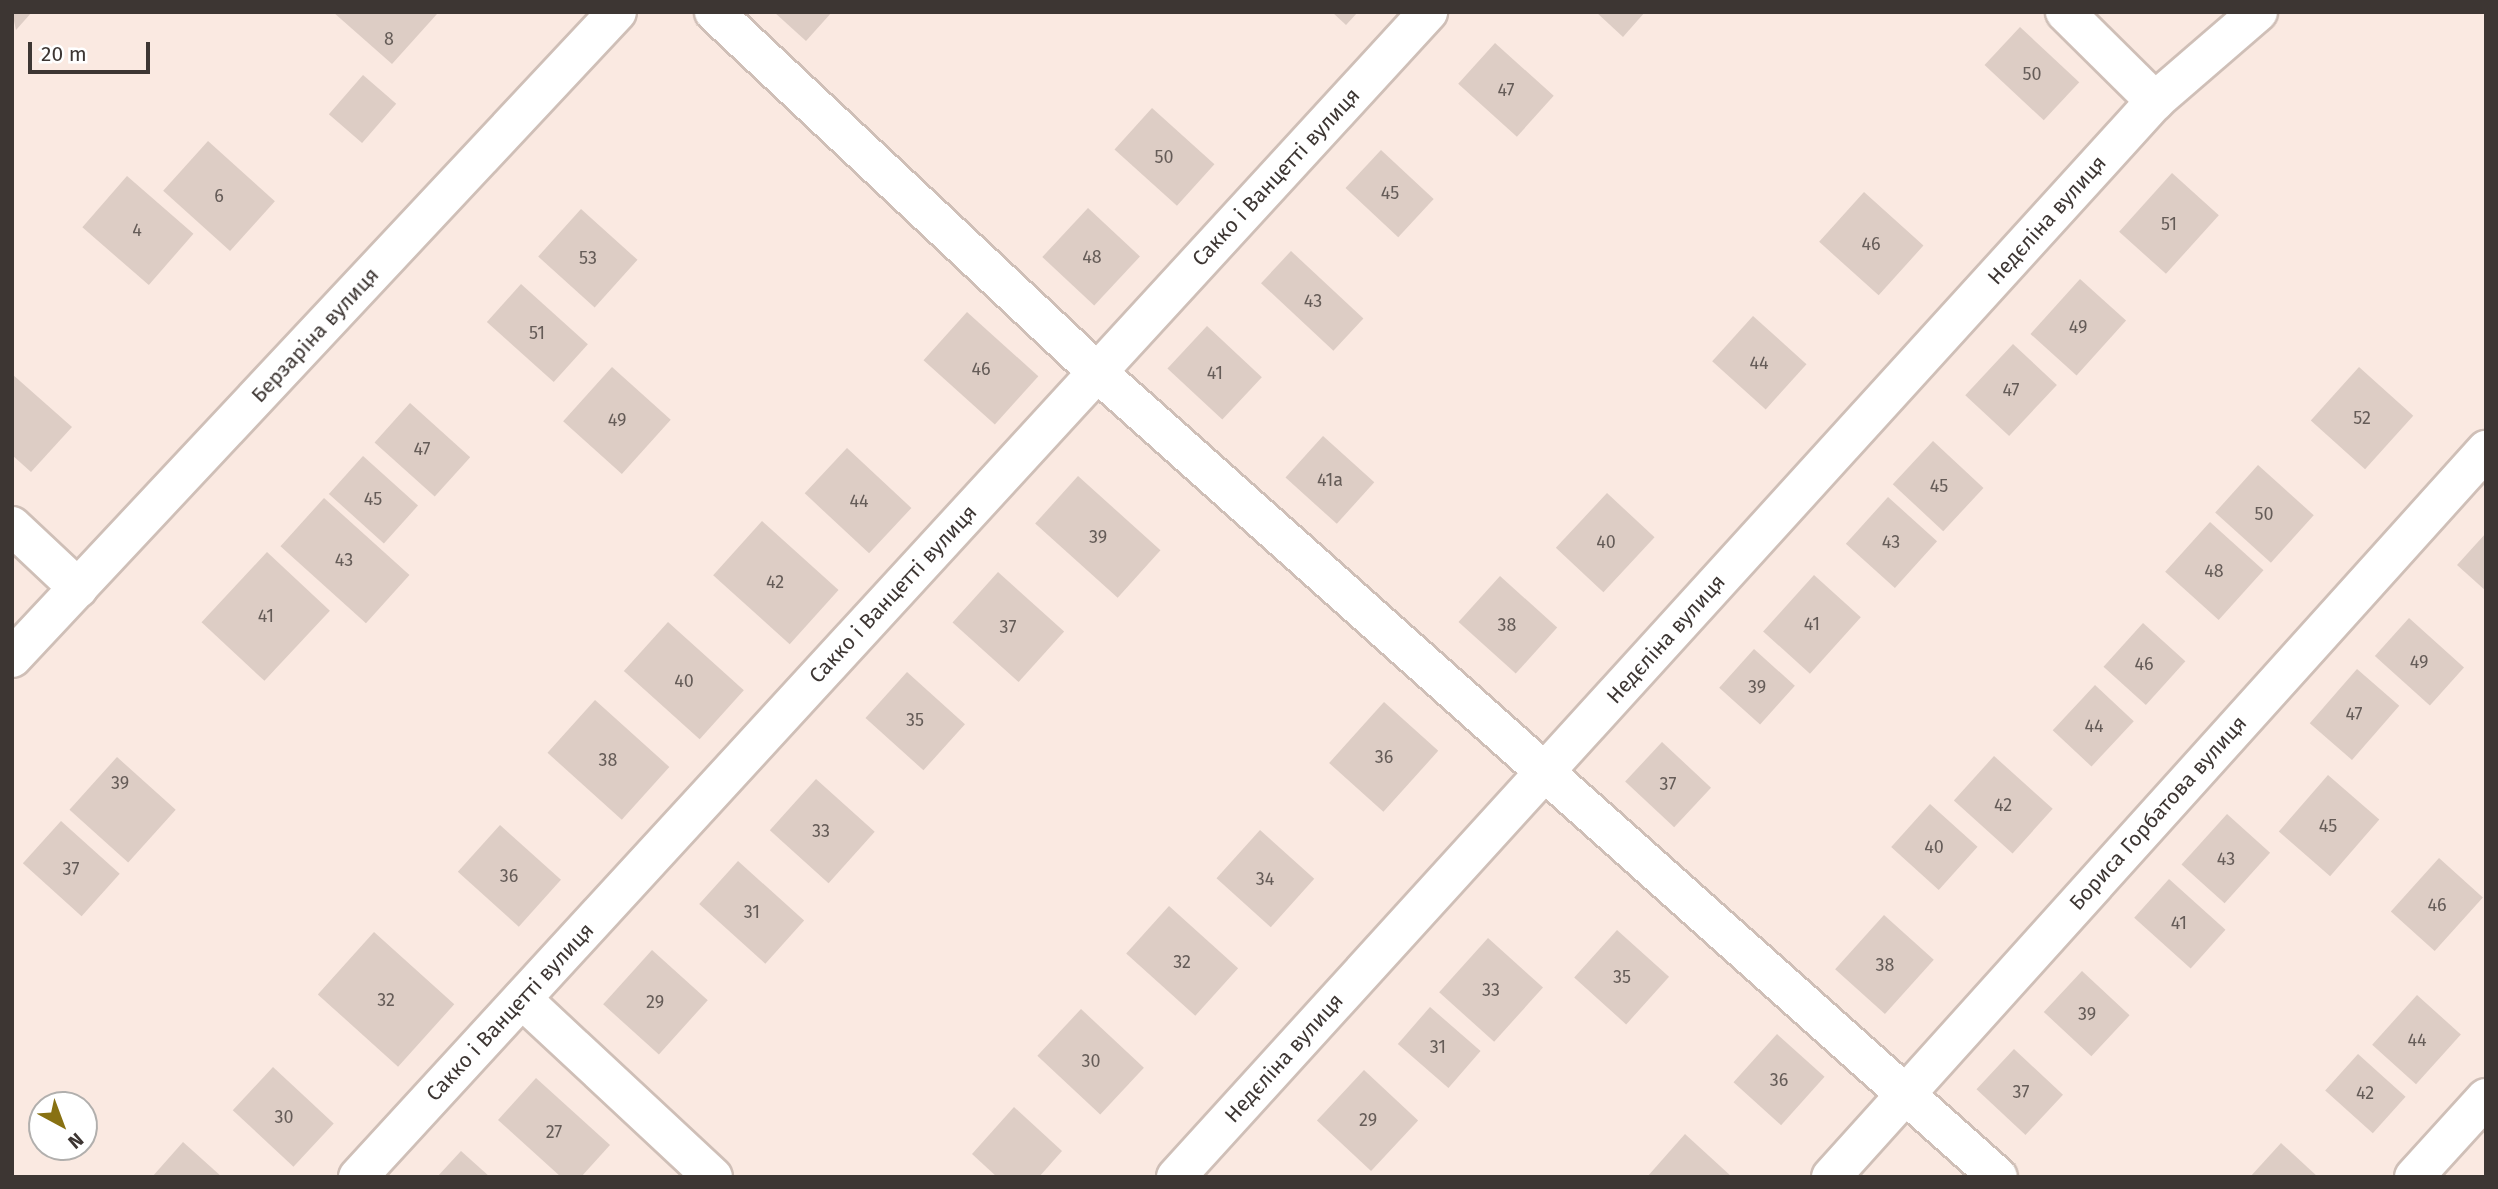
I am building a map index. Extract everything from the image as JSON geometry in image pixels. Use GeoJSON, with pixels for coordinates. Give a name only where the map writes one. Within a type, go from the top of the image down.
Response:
{"type":"FeatureCollection","features":[{"type":"Feature","properties":{"kind":"street","name":"Берзаріна вулиця"},"geometry":{"type":"LineString","coordinates":[[12,658],[617,12]]}},
{"type":"Feature","properties":{"kind":"street"},"geometry":{"type":"LineString","coordinates":[[714,12],[1097,372],[1908,1093],[1998,1177]]}},
{"type":"Feature","properties":{"kind":"street","name":"Сакко і Ванцетті вулиця"},"geometry":{"type":"LineString","coordinates":[[358,1177],[1428,12]]}},
{"type":"Feature","properties":{"kind":"street"},"geometry":{"type":"LineString","coordinates":[[2064,12],[2155,101]]}},
{"type":"Feature","properties":{"kind":"street","name":"Недєліна вулиця"},"geometry":{"type":"LineString","coordinates":[[1176,1177],[2155,101],[2258,12]]}},
{"type":"Feature","properties":{"kind":"street","name":"Бориса Горбатова вулиця"},"geometry":{"type":"LineString","coordinates":[[1831,1177],[2486,450]]}},
{"type":"Feature","properties":{"kind":"street"},"geometry":{"type":"LineString","coordinates":[[12,526],[78,588]]}},
{"type":"Feature","properties":{"kind":"street"},"geometry":{"type":"LineString","coordinates":[[522,999],[713,1177]]}},
{"type":"Feature","properties":{"kind":"street"},"geometry":{"type":"LineString","coordinates":[[2414,1177],[2486,1098]]}},
{"type":"Feature","properties":{"kind":"building"},"geometry":{"type":"Polygon","coordinates":[[[12,12],[32,12],[16,30],[12,12]]]}},
{"type":"Feature","properties":{"kind":"building"},"geometry":{"type":"Polygon","coordinates":[[[333,12],[435,12],[437,14],[392,64],[333,12]]]}},
{"type":"Feature","properties":{"kind":"building"},"geometry":{"type":"Polygon","coordinates":[[[774,12],[832,12],[806,41],[774,12]]]}},
{"type":"Feature","properties":{"kind":"building"},"geometry":{"type":"Polygon","coordinates":[[[1332,12],[1358,12],[1346,25],[1332,12]]]}},
{"type":"Feature","properties":{"kind":"building"},"geometry":{"type":"Polygon","coordinates":[[[1596,12],[1645,12],[1623,37],[1596,12]]]}},
{"type":"Feature","properties":{"kind":"building"},"geometry":{"type":"Polygon","coordinates":[[[2020,27],[2079,82],[2044,120],[1985,65],[2020,27]]]}},
{"type":"Feature","properties":{"kind":"building"},"geometry":{"type":"Polygon","coordinates":[[[1495,43],[1554,96],[1517,137],[1458,84],[1495,43]]]}},
{"type":"Feature","properties":{"kind":"building"},"geometry":{"type":"Polygon","coordinates":[[[363,75],[396,104],[362,143],[329,114],[363,75]]]}},
{"type":"Feature","properties":{"kind":"building"},"geometry":{"type":"Polygon","coordinates":[[[1152,108],[1214,164],[1177,206],[1115,150],[1152,108]]]}},
{"type":"Feature","properties":{"kind":"building"},"geometry":{"type":"Polygon","coordinates":[[[208,141],[275,201],[230,251],[163,191],[208,141]]]}},
{"type":"Feature","properties":{"kind":"building"},"geometry":{"type":"Polygon","coordinates":[[[1381,150],[1434,199],[1398,237],[1346,188],[1381,150]]]}},
{"type":"Feature","properties":{"kind":"building"},"geometry":{"type":"Polygon","coordinates":[[[2172,173],[2219,215],[2166,274],[2119,232],[2172,173]]]}},
{"type":"Feature","properties":{"kind":"building"},"geometry":{"type":"Polygon","coordinates":[[[127,176],[193,234],[149,285],[82,227],[127,176]]]}},
{"type":"Feature","properties":{"kind":"building"},"geometry":{"type":"Polygon","coordinates":[[[1864,192],[1923,246],[1879,295],[1819,242],[1864,192]]]}},
{"type":"Feature","properties":{"kind":"building"},"geometry":{"type":"Polygon","coordinates":[[[1088,208],[1140,256],[1094,305],[1042,257],[1088,208]]]}},
{"type":"Feature","properties":{"kind":"building"},"geometry":{"type":"Polygon","coordinates":[[[581,209],[637,260],[595,307],[538,257],[581,209]]]}},
{"type":"Feature","properties":{"kind":"building"},"geometry":{"type":"Polygon","coordinates":[[[1291,251],[1363,319],[1333,351],[1261,283],[1291,251]]]}},
{"type":"Feature","properties":{"kind":"building"},"geometry":{"type":"Polygon","coordinates":[[[2080,279],[2126,320],[2077,375],[2030,334],[2080,279]]]}},
{"type":"Feature","properties":{"kind":"building"},"geometry":{"type":"Polygon","coordinates":[[[521,284],[588,344],[554,382],[487,322],[521,284]]]}},
{"type":"Feature","properties":{"kind":"building"},"geometry":{"type":"Polygon","coordinates":[[[967,312],[1038,376],[995,425],[924,360],[967,312]]]}},
{"type":"Feature","properties":{"kind":"building"},"geometry":{"type":"Polygon","coordinates":[[[1753,316],[1807,364],[1766,410],[1712,361],[1753,316]]]}},
{"type":"Feature","properties":{"kind":"building"},"geometry":{"type":"Polygon","coordinates":[[[1207,326],[1262,377],[1222,420],[1167,368],[1207,326]]]}},
{"type":"Feature","properties":{"kind":"building"},"geometry":{"type":"Polygon","coordinates":[[[2013,344],[2057,385],[2009,436],[1965,395],[2013,344]]]}},
{"type":"Feature","properties":{"kind":"building"},"geometry":{"type":"Polygon","coordinates":[[[612,367],[671,420],[622,474],[563,421],[612,367]]]}},
{"type":"Feature","properties":{"kind":"building"},"geometry":{"type":"Polygon","coordinates":[[[2359,367],[2413,416],[2365,469],[2311,421],[2359,367]]]}},
{"type":"Feature","properties":{"kind":"building"},"geometry":{"type":"Polygon","coordinates":[[[12,374],[72,427],[31,472],[12,455],[12,374]]]}},
{"type":"Feature","properties":{"kind":"building"},"geometry":{"type":"Polygon","coordinates":[[[410,403],[470,457],[435,497],[375,442],[410,403]]]}},
{"type":"Feature","properties":{"kind":"building"},"geometry":{"type":"Polygon","coordinates":[[[1323,436],[1374,482],[1337,524],[1286,478],[1323,436]]]}},
{"type":"Feature","properties":{"kind":"building"},"geometry":{"type":"Polygon","coordinates":[[[1933,441],[1983,488],[1943,531],[1893,484],[1933,441]]]}},
{"type":"Feature","properties":{"kind":"building"},"geometry":{"type":"Polygon","coordinates":[[[847,448],[911,508],[869,553],[805,493],[847,448]]]}},
{"type":"Feature","properties":{"kind":"building"},"geometry":{"type":"Polygon","coordinates":[[[363,456],[418,506],[384,543],[329,494],[363,456]]]}},
{"type":"Feature","properties":{"kind":"building"},"geometry":{"type":"Polygon","coordinates":[[[2258,465],[2314,515],[2271,563],[2215,513],[2258,465]]]}},
{"type":"Feature","properties":{"kind":"building"},"geometry":{"type":"Polygon","coordinates":[[[1078,476],[1160,550],[1118,598],[1035,524],[1078,476]]]}},
{"type":"Feature","properties":{"kind":"building"},"geometry":{"type":"Polygon","coordinates":[[[1607,493],[1655,537],[1603,592],[1556,548],[1607,493]]]}},
{"type":"Feature","properties":{"kind":"building"},"geometry":{"type":"Polygon","coordinates":[[[1888,497],[1937,541],[1895,588],[1846,544],[1888,497]]]}},
{"type":"Feature","properties":{"kind":"building"},"geometry":{"type":"Polygon","coordinates":[[[324,498],[409,575],[366,623],[281,546],[324,498]]]}},
{"type":"Feature","properties":{"kind":"building"},"geometry":{"type":"Polygon","coordinates":[[[762,521],[839,590],[790,644],[713,575],[762,521]]]}},
{"type":"Feature","properties":{"kind":"building"},"geometry":{"type":"Polygon","coordinates":[[[2210,522],[2264,570],[2219,620],[2165,572],[2210,522]]]}},
{"type":"Feature","properties":{"kind":"building"},"geometry":{"type":"Polygon","coordinates":[[[2486,533],[2486,591],[2457,565],[2486,533]]]}},
{"type":"Feature","properties":{"kind":"building"},"geometry":{"type":"Polygon","coordinates":[[[267,552],[330,611],[264,681],[202,622],[267,552]]]}},
{"type":"Feature","properties":{"kind":"building"},"geometry":{"type":"Polygon","coordinates":[[[998,572],[1064,632],[1019,682],[952,623],[998,572]]]}},
{"type":"Feature","properties":{"kind":"building"},"geometry":{"type":"Polygon","coordinates":[[[1814,575],[1861,617],[1810,674],[1763,631],[1814,575]]]}},
{"type":"Feature","properties":{"kind":"building"},"geometry":{"type":"Polygon","coordinates":[[[1500,576],[1557,628],[1516,674],[1459,622],[1500,576]]]}},
{"type":"Feature","properties":{"kind":"building"},"geometry":{"type":"Polygon","coordinates":[[[2409,618],[2464,668],[2430,705],[2375,656],[2409,618]]]}},
{"type":"Feature","properties":{"kind":"building"},"geometry":{"type":"Polygon","coordinates":[[[668,622],[744,690],[700,739],[624,671],[668,622]]]}},
{"type":"Feature","properties":{"kind":"building"},"geometry":{"type":"Polygon","coordinates":[[[2143,623],[2185,661],[2146,705],[2104,667],[2143,623]]]}},
{"type":"Feature","properties":{"kind":"building"},"geometry":{"type":"Polygon","coordinates":[[[1754,649],[1795,686],[1760,724],[1719,688],[1754,649]]]}},
{"type":"Feature","properties":{"kind":"building"},"geometry":{"type":"Polygon","coordinates":[[[2357,669],[2399,706],[2352,760],[2310,723],[2357,669]]]}},
{"type":"Feature","properties":{"kind":"building"},"geometry":{"type":"Polygon","coordinates":[[[907,672],[965,724],[923,770],[866,718],[907,672]]]}},
{"type":"Feature","properties":{"kind":"building"},"geometry":{"type":"Polygon","coordinates":[[[2095,685],[2134,721],[2091,766],[2053,730],[2095,685]]]}},
{"type":"Feature","properties":{"kind":"building"},"geometry":{"type":"Polygon","coordinates":[[[595,700],[669,767],[622,820],[547,753],[595,700]]]}},
{"type":"Feature","properties":{"kind":"building"},"geometry":{"type":"Polygon","coordinates":[[[1384,702],[1438,751],[1383,812],[1329,763],[1384,702]]]}},
{"type":"Feature","properties":{"kind":"building"},"geometry":{"type":"Polygon","coordinates":[[[1662,742],[1711,788],[1674,827],[1625,781],[1662,742]]]}},
{"type":"Feature","properties":{"kind":"building"},"geometry":{"type":"Polygon","coordinates":[[[1994,756],[2053,809],[2013,853],[1954,801],[1994,756]]]}},
{"type":"Feature","properties":{"kind":"building"},"geometry":{"type":"Polygon","coordinates":[[[117,757],[176,810],[128,863],[69,810],[117,757]]]}},
{"type":"Feature","properties":{"kind":"building"},"geometry":{"type":"Polygon","coordinates":[[[2328,775],[2379,820],[2330,876],[2279,832],[2328,775]]]}},
{"type":"Feature","properties":{"kind":"building"},"geometry":{"type":"Polygon","coordinates":[[[816,779],[875,832],[829,883],[770,830],[816,779]]]}},
{"type":"Feature","properties":{"kind":"building"},"geometry":{"type":"Polygon","coordinates":[[[1930,804],[1978,847],[1939,890],[1891,847],[1930,804]]]}},
{"type":"Feature","properties":{"kind":"building"},"geometry":{"type":"Polygon","coordinates":[[[2227,814],[2270,853],[2225,903],[2181,865],[2227,814]]]}},
{"type":"Feature","properties":{"kind":"building"},"geometry":{"type":"Polygon","coordinates":[[[61,821],[120,874],[82,916],[23,863],[61,821]]]}},
{"type":"Feature","properties":{"kind":"building"},"geometry":{"type":"Polygon","coordinates":[[[500,825],[561,880],[519,927],[458,872],[500,825]]]}},
{"type":"Feature","properties":{"kind":"building"},"geometry":{"type":"Polygon","coordinates":[[[1260,830],[1314,879],[1271,927],[1217,878],[1260,830]]]}},
{"type":"Feature","properties":{"kind":"building"},"geometry":{"type":"Polygon","coordinates":[[[2439,858],[2483,897],[2435,951],[2391,912],[2439,858]]]}},
{"type":"Feature","properties":{"kind":"building"},"geometry":{"type":"Polygon","coordinates":[[[738,861],[804,921],[765,964],[699,904],[738,861]]]}},
{"type":"Feature","properties":{"kind":"building"},"geometry":{"type":"Polygon","coordinates":[[[2169,879],[2225,930],[2191,968],[2134,918],[2169,879]]]}},
{"type":"Feature","properties":{"kind":"building"},"geometry":{"type":"Polygon","coordinates":[[[1169,906],[1238,968],[1195,1016],[1126,954],[1169,906]]]}},
{"type":"Feature","properties":{"kind":"building"},"geometry":{"type":"Polygon","coordinates":[[[1884,915],[1934,960],[1885,1014],[1835,969],[1884,915]]]}},
{"type":"Feature","properties":{"kind":"building"},"geometry":{"type":"Polygon","coordinates":[[[1617,930],[1669,977],[1626,1024],[1574,978],[1617,930]]]}},
{"type":"Feature","properties":{"kind":"building"},"geometry":{"type":"Polygon","coordinates":[[[374,932],[454,1004],[398,1067],[318,994],[374,932]]]}},
{"type":"Feature","properties":{"kind":"building"},"geometry":{"type":"Polygon","coordinates":[[[1488,938],[1543,988],[1494,1042],[1439,992],[1488,938]]]}},
{"type":"Feature","properties":{"kind":"building"},"geometry":{"type":"Polygon","coordinates":[[[652,950],[708,1000],[659,1054],[603,1004],[652,950]]]}},
{"type":"Feature","properties":{"kind":"building"},"geometry":{"type":"Polygon","coordinates":[[[2082,971],[2130,1015],[2091,1056],[2044,1012],[2082,971]]]}},
{"type":"Feature","properties":{"kind":"building"},"geometry":{"type":"Polygon","coordinates":[[[2417,995],[2461,1034],[2416,1084],[2372,1045],[2417,995]]]}},
{"type":"Feature","properties":{"kind":"building"},"geometry":{"type":"Polygon","coordinates":[[[1430,1007],[1481,1051],[1448,1088],[1398,1044],[1430,1007]]]}},
{"type":"Feature","properties":{"kind":"building"},"geometry":{"type":"Polygon","coordinates":[[[1081,1009],[1144,1068],[1100,1114],[1037,1056],[1081,1009]]]}},
{"type":"Feature","properties":{"kind":"building"},"geometry":{"type":"Polygon","coordinates":[[[1777,1034],[1825,1077],[1781,1125],[1734,1082],[1777,1034]]]}},
{"type":"Feature","properties":{"kind":"building"},"geometry":{"type":"Polygon","coordinates":[[[2014,1049],[2063,1095],[2025,1135],[1976,1089],[2014,1049]]]}},
{"type":"Feature","properties":{"kind":"building"},"geometry":{"type":"Polygon","coordinates":[[[2358,1054],[2406,1097],[2373,1133],[2325,1090],[2358,1054]]]}},
{"type":"Feature","properties":{"kind":"building"},"geometry":{"type":"Polygon","coordinates":[[[273,1067],[334,1124],[293,1167],[233,1110],[273,1067]]]}},
{"type":"Feature","properties":{"kind":"building"},"geometry":{"type":"Polygon","coordinates":[[[1364,1070],[1418,1120],[1371,1171],[1317,1120],[1364,1070]]]}},
{"type":"Feature","properties":{"kind":"building"},"geometry":{"type":"Polygon","coordinates":[[[536,1078],[610,1145],[581,1177],[561,1177],[498,1120],[536,1078]]]}},
{"type":"Feature","properties":{"kind":"building"},"geometry":{"type":"Polygon","coordinates":[[[1014,1107],[1062,1151],[1039,1177],[997,1177],[972,1154],[1014,1107]]]}},
{"type":"Feature","properties":{"kind":"building"},"geometry":{"type":"Polygon","coordinates":[[[1685,1134],[1732,1177],[1647,1177],[1685,1134]]]}},
{"type":"Feature","properties":{"kind":"building"},"geometry":{"type":"Polygon","coordinates":[[[183,1142],[222,1177],[152,1177],[183,1142]]]}},
{"type":"Feature","properties":{"kind":"building"},"geometry":{"type":"Polygon","coordinates":[[[2281,1143],[2318,1177],[2250,1177],[2281,1143]]]}},
{"type":"Feature","properties":{"kind":"building"},"geometry":{"type":"Polygon","coordinates":[[[461,1151],[490,1177],[437,1177],[461,1151]]]}}]}
